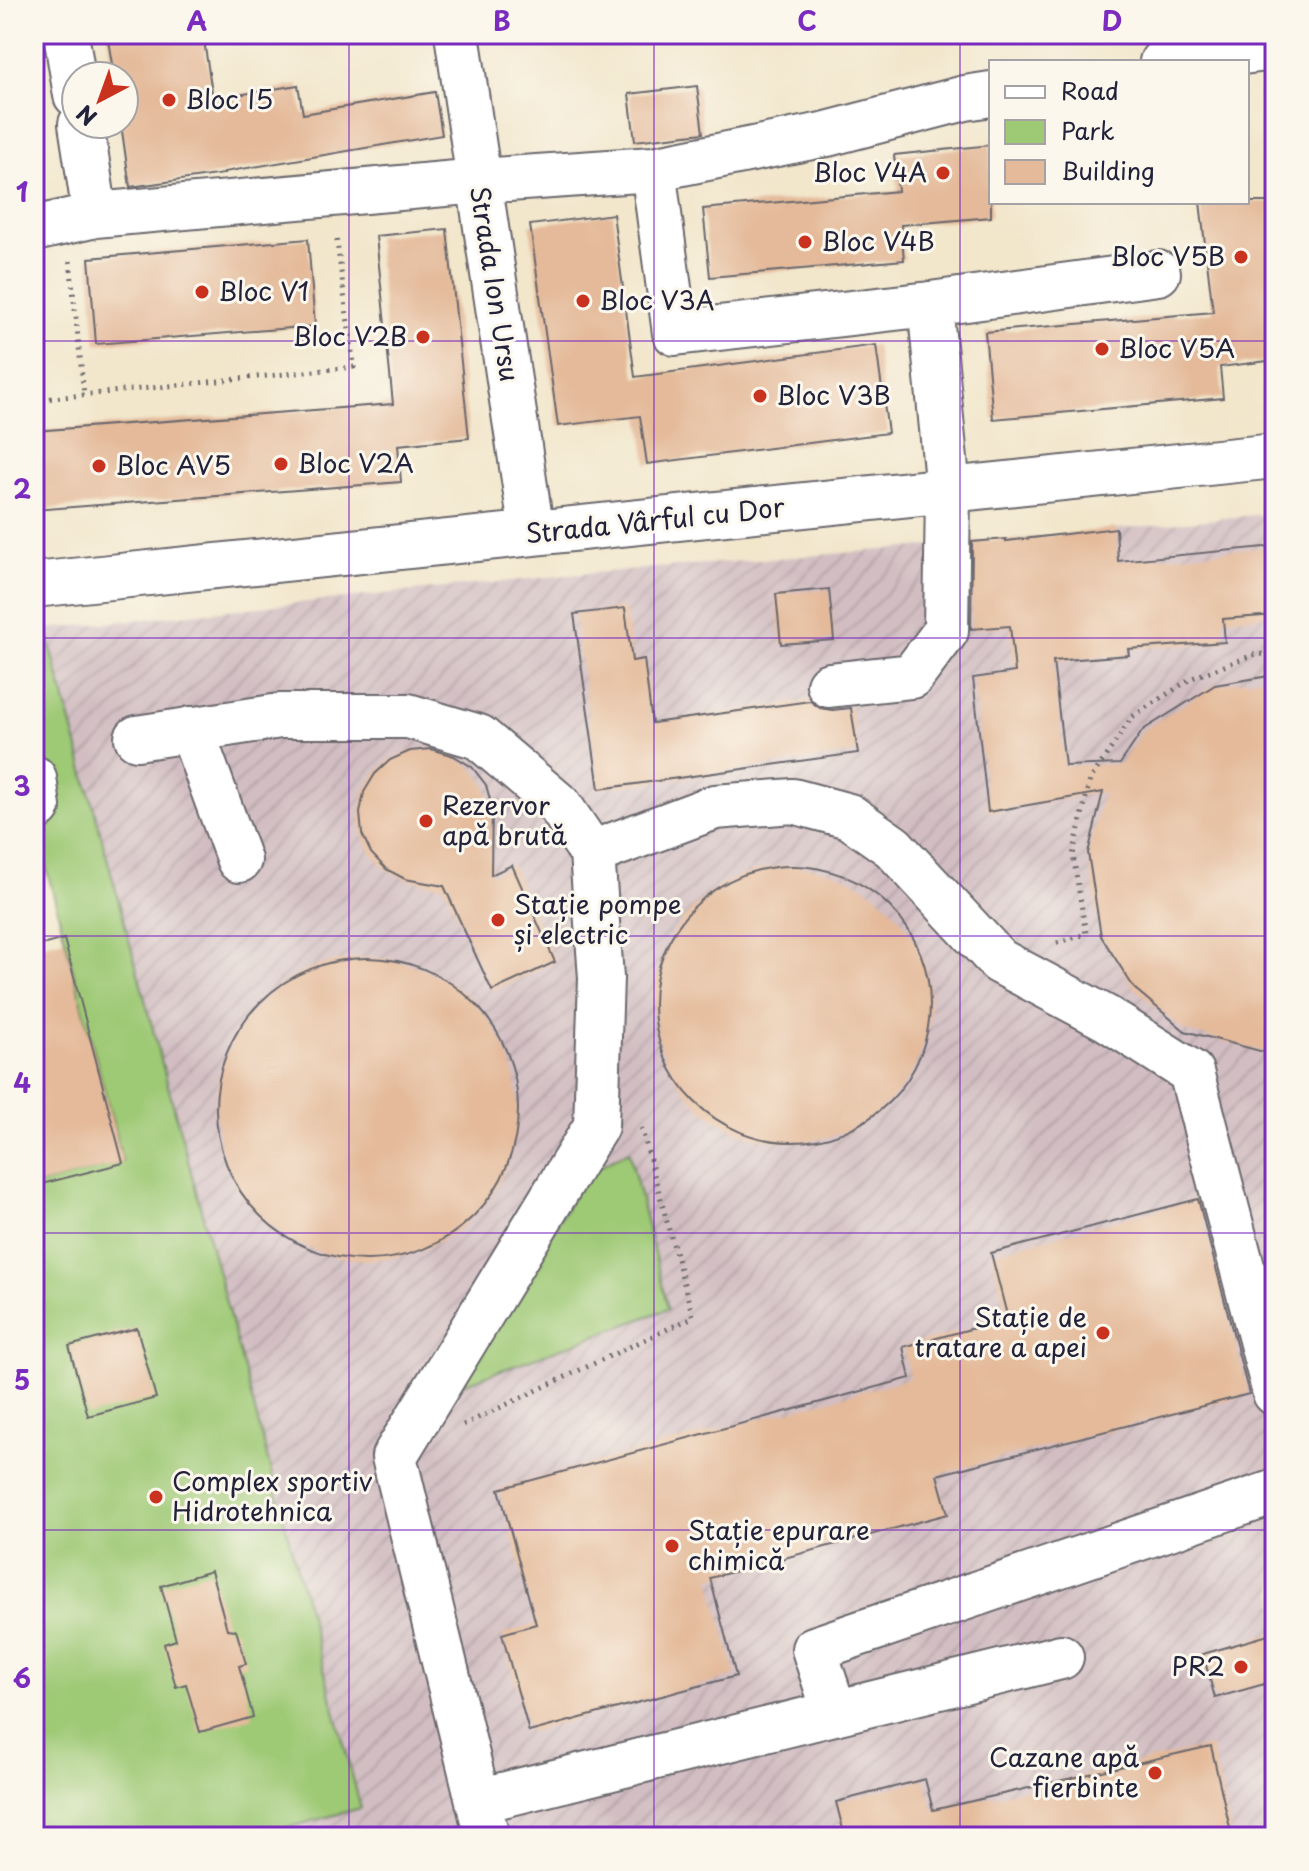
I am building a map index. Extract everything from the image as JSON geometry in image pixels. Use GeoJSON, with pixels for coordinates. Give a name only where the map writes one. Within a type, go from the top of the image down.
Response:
{"type":"FeatureCollection","features":[{"type":"Feature","properties":{"kind":"street"},"geometry":{"type":"LineString","coordinates":[[66,34],[70,60]]}},
{"type":"Feature","properties":{"kind":"street","name":"Strada Ion Ursu"},"geometry":{"type":"LineString","coordinates":[[457,34],[532,533]]}},
{"type":"Feature","properties":{"kind":"street"},"geometry":{"type":"LineString","coordinates":[[1154,34],[1160,60]]}},
{"type":"Feature","properties":{"kind":"street"},"geometry":{"type":"LineString","coordinates":[[1176,60],[1275,48]]}},
{"type":"Feature","properties":{"kind":"street"},"geometry":{"type":"LineString","coordinates":[[78,140],[65,222],[331,194],[653,169],[827,134],[989,94]]}},
{"type":"Feature","properties":{"kind":"street"},"geometry":{"type":"LineString","coordinates":[[653,169],[675,333],[930,304],[1158,273]]}},
{"type":"Feature","properties":{"kind":"street"},"geometry":{"type":"LineString","coordinates":[[829,685],[912,676],[946,631],[948,491],[930,304]]}},
{"type":"Feature","properties":{"kind":"street","name":"Strada Vârful cu Dor"},"geometry":{"type":"LineString","coordinates":[[34,585],[1275,456]]}},
{"type":"Feature","properties":{"kind":"street"},"geometry":{"type":"LineString","coordinates":[[137,738],[280,716],[408,716],[479,737],[560,806],[592,853],[601,978],[596,1126],[394,1457],[482,1819],[835,1713],[1061,1657]]}},
{"type":"Feature","properties":{"kind":"street"},"geometry":{"type":"LineString","coordinates":[[191,729],[239,860]]}},
{"type":"Feature","properties":{"kind":"street"},"geometry":{"type":"LineString","coordinates":[[34,778],[38,807],[34,809]]}},
{"type":"Feature","properties":{"kind":"street"},"geometry":{"type":"LineString","coordinates":[[592,853],[715,807],[793,801],[849,816],[893,847],[999,961],[1106,1018],[1191,1072],[1275,1393]]}},
{"type":"Feature","properties":{"kind":"street"},"geometry":{"type":"LineString","coordinates":[[835,1713],[814,1649],[1275,1492]]}},
{"type":"Feature","properties":{"kind":"path"},"geometry":{"type":"LineString","coordinates":[[34,400],[354,367],[331,194]]}},
{"type":"Feature","properties":{"kind":"path"},"geometry":{"type":"LineString","coordinates":[[65,222],[84,395]]}},
{"type":"Feature","properties":{"kind":"path"},"geometry":{"type":"LineString","coordinates":[[1057,943],[1086,934],[1073,855],[1090,780],[1132,717],[1192,678],[1256,654],[1275,655]]}},
{"type":"Feature","properties":{"kind":"path"},"geometry":{"type":"LineString","coordinates":[[450,1431],[693,1317],[638,1117]]}},
{"type":"Feature","properties":{"kind":"shaded area"},"geometry":{"type":"Polygon","coordinates":[[[1275,513],[1275,1837],[276,1837],[274,1831],[361,1808],[46,629],[568,575],[1018,539],[1275,513]]]}},
{"type":"Feature","properties":{"kind":"green space","name":"Complex sportiv Hidrotehnica"},"geometry":{"type":"Polygon","coordinates":[[[46,629],[361,1808],[275,1831],[276,1837],[34,1837],[34,1186],[123,1162],[34,820],[34,631],[46,629]]]}},
{"type":"Feature","properties":{"kind":"green space"},"geometry":{"type":"Polygon","coordinates":[[[629,1151],[668,1309],[460,1385],[588,1172],[629,1151]]]}},
{"type":"Feature","properties":{"kind":"building"},"geometry":{"type":"Polygon","coordinates":[[[107,34],[203,34],[213,99],[298,85],[303,114],[435,92],[442,135],[224,174],[130,187],[123,140],[140,140],[140,60],[111,60],[107,34]]]}},
{"type":"Feature","properties":{"kind":"building"},"geometry":{"type":"Polygon","coordinates":[[[697,86],[703,133],[635,141],[629,94],[697,86]]]}},
{"type":"Feature","properties":{"kind":"building","name":"Bloc V4B"},"geometry":{"type":"Polygon","coordinates":[[[989,145],[991,217],[901,225],[904,260],[710,277],[703,209],[898,191],[894,155],[989,145]]]}},
{"type":"Feature","properties":{"kind":"building","name":"Bloc V5A"},"geometry":{"type":"Polygon","coordinates":[[[1275,202],[1275,360],[1220,367],[1223,398],[993,419],[985,332],[1213,312],[1200,204],[1275,202]]]}},
{"type":"Feature","properties":{"kind":"building"},"geometry":{"type":"Polygon","coordinates":[[[613,214],[635,377],[876,345],[888,433],[647,464],[640,416],[558,426],[530,225],[613,214]]]}},
{"type":"Feature","properties":{"kind":"building"},"geometry":{"type":"Polygon","coordinates":[[[447,229],[469,438],[398,445],[401,482],[34,510],[34,431],[393,404],[376,236],[447,229]]]}},
{"type":"Feature","properties":{"kind":"building","name":"Bloc V1"},"geometry":{"type":"Polygon","coordinates":[[[308,239],[315,326],[96,344],[89,258],[308,239]]]}},
{"type":"Feature","properties":{"kind":"building"},"geometry":{"type":"Polygon","coordinates":[[[1116,528],[1118,561],[1275,546],[1275,615],[1223,619],[1225,642],[1128,649],[1129,655],[1053,661],[1065,766],[1120,764],[1143,730],[1215,685],[1275,675],[1275,1055],[1185,1031],[1134,988],[1101,936],[1088,853],[1103,792],[988,812],[973,678],[1015,672],[1010,626],[971,629],[972,542],[1116,528]]]}},
{"type":"Feature","properties":{"kind":"building"},"geometry":{"type":"Polygon","coordinates":[[[829,589],[834,640],[781,644],[776,594],[829,589]]]}},
{"type":"Feature","properties":{"kind":"building"},"geometry":{"type":"Polygon","coordinates":[[[625,608],[632,661],[644,659],[652,723],[810,701],[820,708],[851,708],[858,753],[599,789],[574,614],[625,608]]]}},
{"type":"Feature","properties":{"kind":"building","name":"Rezervor apă brută"},"geometry":{"type":"Polygon","coordinates":[[[431,749],[454,756],[472,767],[486,785],[492,807],[491,875],[512,865],[555,962],[492,991],[444,886],[405,879],[386,869],[371,853],[362,834],[360,813],[364,792],[375,774],[390,760],[410,751],[431,749]]]}},
{"type":"Feature","properties":{"kind":"building"},"geometry":{"type":"Polygon","coordinates":[[[792,866],[845,876],[869,889],[890,906],[907,927],[920,951],[930,1004],[920,1057],[907,1081],[890,1102],[869,1119],[845,1132],[792,1142],[739,1132],[715,1119],[694,1102],[677,1081],[664,1057],[654,1004],[664,951],[677,927],[694,906],[715,889],[739,876],[792,866]]]}},
{"type":"Feature","properties":{"kind":"building"},"geometry":{"type":"Polygon","coordinates":[[[64,939],[123,1163],[34,1186],[34,947],[64,939]]]}},
{"type":"Feature","properties":{"kind":"building"},"geometry":{"type":"Polygon","coordinates":[[[367,958],[397,961],[425,969],[451,983],[474,1002],[493,1025],[507,1051],[515,1079],[518,1109],[515,1139],[507,1167],[493,1193],[474,1216],[451,1235],[425,1249],[397,1257],[367,1260],[337,1257],[309,1249],[283,1235],[260,1216],[241,1193],[227,1167],[219,1139],[216,1109],[219,1079],[227,1051],[241,1025],[260,1002],[283,983],[309,969],[337,961],[367,958]]]}},
{"type":"Feature","properties":{"kind":"building"},"geometry":{"type":"Polygon","coordinates":[[[1198,1199],[1249,1394],[937,1475],[948,1514],[710,1578],[736,1676],[529,1732],[502,1634],[536,1624],[499,1489],[910,1378],[903,1347],[1008,1319],[991,1253],[1198,1199]]]}},
{"type":"Feature","properties":{"kind":"building"},"geometry":{"type":"Polygon","coordinates":[[[137,1328],[156,1398],[88,1416],[69,1346],[137,1328]]]}},
{"type":"Feature","properties":{"kind":"building"},"geometry":{"type":"Polygon","coordinates":[[[211,1571],[227,1629],[236,1630],[246,1664],[239,1666],[253,1717],[200,1732],[186,1684],[176,1687],[164,1644],[176,1640],[161,1586],[211,1571]]]}},
{"type":"Feature","properties":{"kind":"building","name":"PR2"},"geometry":{"type":"Polygon","coordinates":[[[1275,1633],[1275,1681],[1215,1698],[1203,1654],[1275,1633]]]}},
{"type":"Feature","properties":{"kind":"building","name":"Cazane apă fierbinte"},"geometry":{"type":"Polygon","coordinates":[[[1211,1746],[1232,1837],[845,1837],[836,1802],[925,1779],[933,1810],[1211,1746]]]}},
{"type":"Feature","properties":{"kind":"place","name":"Bloc I5"},"geometry":{"type":"Point","coordinates":[169,100]}},
{"type":"Feature","properties":{"kind":"place","name":"Bloc V4A"},"geometry":{"type":"Point","coordinates":[943,173]}},
{"type":"Feature","properties":{"kind":"place","name":"Bloc V4B"},"geometry":{"type":"Point","coordinates":[805,242]}},
{"type":"Feature","properties":{"kind":"place","name":"Bloc V5B"},"geometry":{"type":"Point","coordinates":[1241,257]}},
{"type":"Feature","properties":{"kind":"place","name":"Bloc V1"},"geometry":{"type":"Point","coordinates":[202,292]}},
{"type":"Feature","properties":{"kind":"place","name":"Bloc V3A"},"geometry":{"type":"Point","coordinates":[583,301]}},
{"type":"Feature","properties":{"kind":"place","name":"Bloc V2B"},"geometry":{"type":"Point","coordinates":[423,337]}},
{"type":"Feature","properties":{"kind":"place","name":"Bloc V5A"},"geometry":{"type":"Point","coordinates":[1102,349]}},
{"type":"Feature","properties":{"kind":"place","name":"Bloc V3B"},"geometry":{"type":"Point","coordinates":[760,396]}},
{"type":"Feature","properties":{"kind":"place","name":"Bloc V2A"},"geometry":{"type":"Point","coordinates":[281,464]}},
{"type":"Feature","properties":{"kind":"place","name":"Bloc AV5"},"geometry":{"type":"Point","coordinates":[99,466]}},
{"type":"Feature","properties":{"kind":"place","name":"Rezervor apă brută"},"geometry":{"type":"Point","coordinates":[426,821]}},
{"type":"Feature","properties":{"kind":"place","name":"Stație pompe și electric"},"geometry":{"type":"Point","coordinates":[498,920]}},
{"type":"Feature","properties":{"kind":"place","name":"Stație de tratare a apei"},"geometry":{"type":"Point","coordinates":[1103,1333]}},
{"type":"Feature","properties":{"kind":"place","name":"Complex sportiv Hidrotehnica"},"geometry":{"type":"Point","coordinates":[156,1497]}},
{"type":"Feature","properties":{"kind":"place","name":"Stație epurare chimică"},"geometry":{"type":"Point","coordinates":[672,1546]}},
{"type":"Feature","properties":{"kind":"place","name":"PR2"},"geometry":{"type":"Point","coordinates":[1241,1667]}},
{"type":"Feature","properties":{"kind":"place","name":"Cazane apă fierbinte"},"geometry":{"type":"Point","coordinates":[1155,1773]}}]}
